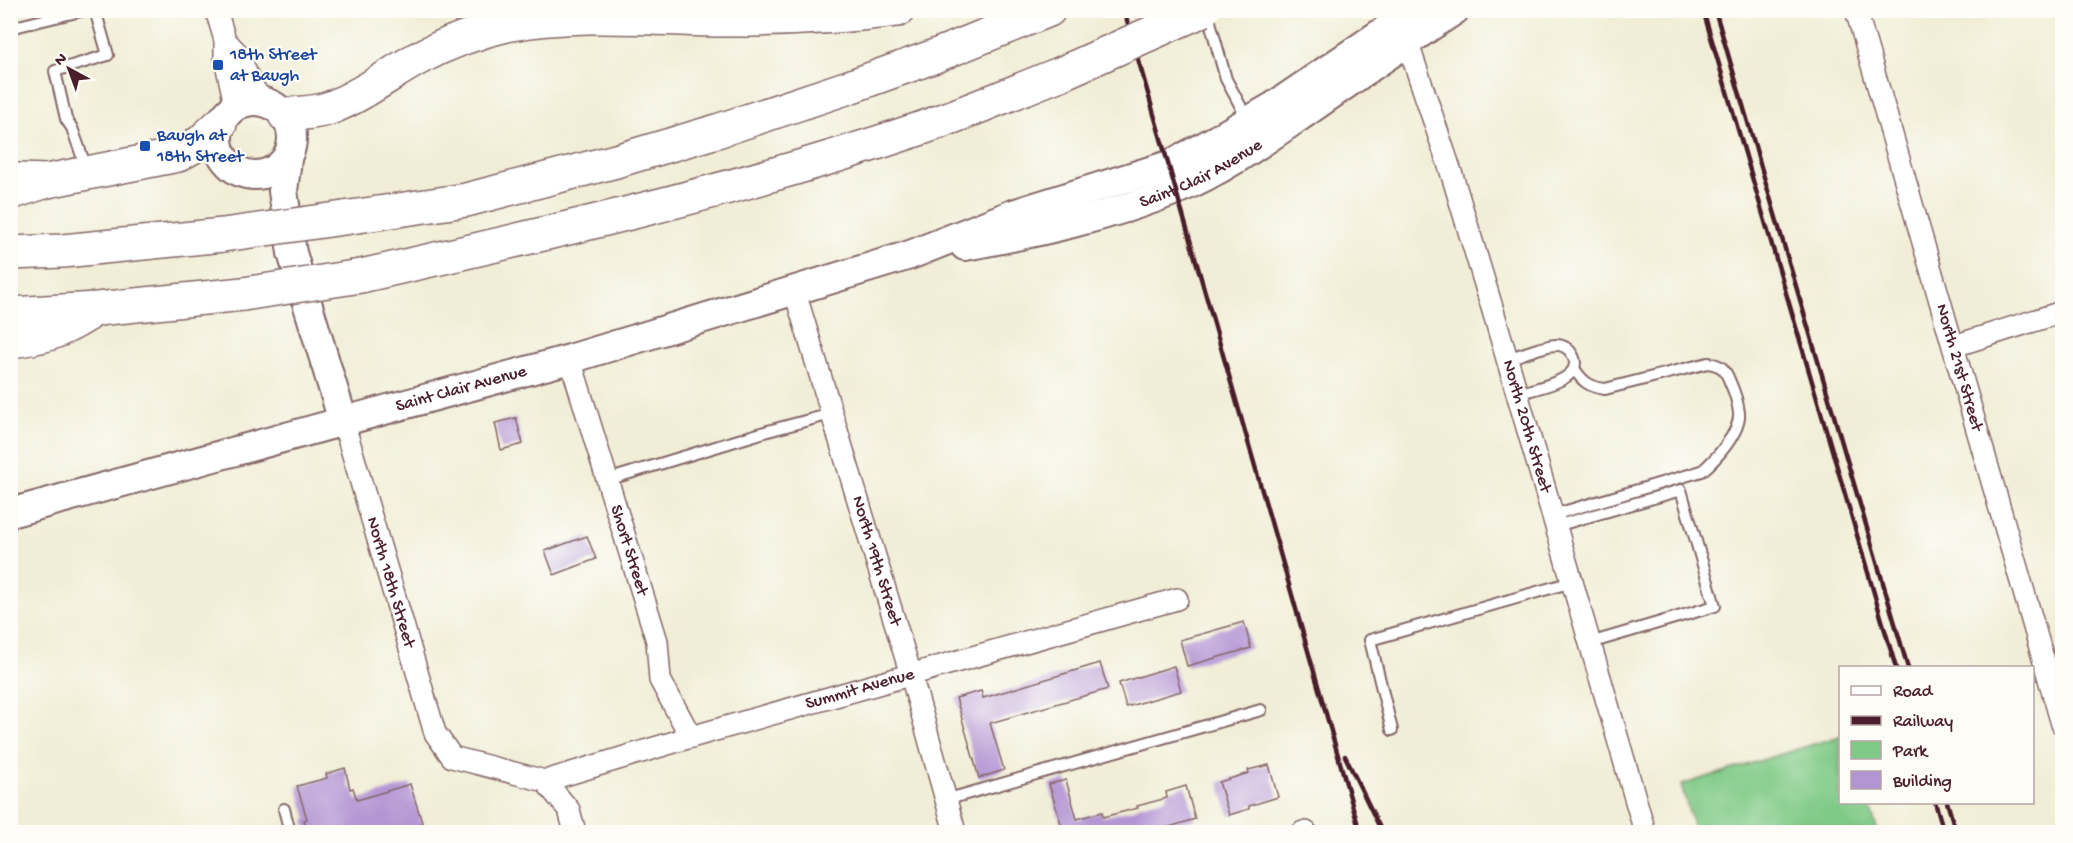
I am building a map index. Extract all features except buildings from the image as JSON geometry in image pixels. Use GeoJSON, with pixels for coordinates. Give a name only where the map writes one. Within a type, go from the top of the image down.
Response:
{"type":"FeatureCollection","features":[{"type":"Feature","properties":{"kind":"main road"},"geometry":{"type":"LineString","coordinates":[[10,193],[47,181],[178,154],[201,142],[226,116],[250,101],[274,108],[328,109],[363,93],[417,59],[436,50],[466,37],[511,24],[568,17],[629,16],[729,20],[837,18],[898,10]]}},
{"type":"Feature","properties":{"kind":"main road"},"geometry":{"type":"LineString","coordinates":[[10,314],[96,309],[243,294],[361,276],[644,210],[792,168],[927,126],[1060,74],[1205,10]]}},
{"type":"Feature","properties":{"kind":"main road","name":"Saint Clair Avenue"},"geometry":{"type":"LineString","coordinates":[[10,513],[570,359],[910,255],[1013,214],[1169,165],[1252,134],[1408,24],[1455,10]]}},
{"type":"Feature","properties":{"kind":"main road"},"geometry":{"type":"LineString","coordinates":[[10,253],[63,251],[223,235],[466,200],[616,161],[717,131],[849,87],[1045,12]]}},
{"type":"Feature","properties":{"kind":"main road"},"geometry":{"type":"LineString","coordinates":[[226,116],[218,144],[220,153],[226,162],[241,173],[260,176],[278,168],[287,159],[293,143],[293,133],[274,108]]}},
{"type":"Feature","properties":{"kind":"main road","name":"North 18th Street"},"geometry":{"type":"LineString","coordinates":[[287,159],[284,190],[292,253],[343,421]]}},
{"type":"Feature","properties":{"kind":"main road","name":"North 18th Street"},"geometry":{"type":"LineString","coordinates":[[241,173],[259,192],[292,253]]}},
{"type":"Feature","properties":{"kind":"main road"},"geometry":{"type":"LineString","coordinates":[[10,180],[47,181]]}},
{"type":"Feature","properties":{"kind":"main road"},"geometry":{"type":"LineString","coordinates":[[10,341],[43,337],[69,326],[96,309]]}},
{"type":"Feature","properties":{"kind":"street"},"geometry":{"type":"LineString","coordinates":[[216,10],[225,40],[225,59],[233,95],[226,116]]}},
{"type":"Feature","properties":{"kind":"street","name":"North 21st Street"},"geometry":{"type":"LineString","coordinates":[[1856,10],[2062,724]]}},
{"type":"Feature","properties":{"kind":"street","name":"North 20th Street"},"geometry":{"type":"LineString","coordinates":[[1408,24],[1645,832]]}},
{"type":"Feature","properties":{"kind":"street"},"geometry":{"type":"LineString","coordinates":[[225,40],[239,55],[251,85],[274,108]]}},
{"type":"Feature","properties":{"kind":"street","name":"North 19th Street"},"geometry":{"type":"LineString","coordinates":[[794,290],[911,675],[955,832]]}},
{"type":"Feature","properties":{"kind":"street"},"geometry":{"type":"LineString","coordinates":[[1954,346],[2062,312]]}},
{"type":"Feature","properties":{"kind":"street","name":"Short Street"},"geometry":{"type":"LineString","coordinates":[[570,359],[657,641],[660,680],[691,737]]}},
{"type":"Feature","properties":{"kind":"street","name":"North 18th Street"},"geometry":{"type":"LineString","coordinates":[[343,421],[435,733],[452,757],[545,781]]}},
{"type":"Feature","properties":{"kind":"street","name":"Summit Avenue"},"geometry":{"type":"LineString","coordinates":[[545,781],[691,737],[1177,599]]}},
{"type":"Feature","properties":{"kind":"street"},"geometry":{"type":"LineString","coordinates":[[545,781],[568,810],[575,832]]}},
{"type":"Feature","properties":{"kind":"lane"},"geometry":{"type":"LineString","coordinates":[[10,28],[85,10]]}},
{"type":"Feature","properties":{"kind":"lane"},"geometry":{"type":"LineString","coordinates":[[88,173],[72,128],[66,119],[56,71],[108,55],[94,10]]}},
{"type":"Feature","properties":{"kind":"lane"},"geometry":{"type":"LineString","coordinates":[[1205,10],[1226,79],[1252,134]]}},
{"type":"Feature","properties":{"kind":"lane"},"geometry":{"type":"LineString","coordinates":[[1507,359],[1556,344],[1570,351],[1576,366],[1575,370],[1581,380],[1593,387],[1605,389],[1708,363],[1724,369],[1732,388],[1739,416],[1735,429],[1715,460],[1702,471],[1555,521]]}},
{"type":"Feature","properties":{"kind":"lane"},"geometry":{"type":"LineString","coordinates":[[1517,394],[1566,379],[1575,370]]}},
{"type":"Feature","properties":{"kind":"lane"},"geometry":{"type":"LineString","coordinates":[[607,480],[831,414]]}},
{"type":"Feature","properties":{"kind":"lane"},"geometry":{"type":"LineString","coordinates":[[1555,521],[1681,490],[1715,606],[1590,643]]}},
{"type":"Feature","properties":{"kind":"lane"},"geometry":{"type":"LineString","coordinates":[[1392,730],[1370,640],[1572,582]]}},
{"type":"Feature","properties":{"kind":"lane"},"geometry":{"type":"LineString","coordinates":[[945,800],[1261,710]]}},
{"type":"Feature","properties":{"kind":"lane"},"geometry":{"type":"LineString","coordinates":[[284,809],[290,832]]}},
{"type":"Feature","properties":{"kind":"green space"},"geometry":{"type":"Polygon","coordinates":[[[1839,736],[1839,804],[1869,804],[1878,832],[1695,832],[1681,785],[1839,736]]]}},
{"type":"Feature","properties":{"kind":"railway"},"geometry":{"type":"LineString","coordinates":[[1124,10],[1360,832]]}},
{"type":"Feature","properties":{"kind":"railway"},"geometry":{"type":"LineString","coordinates":[[1703,10],[1895,666]]}},
{"type":"Feature","properties":{"kind":"railway"},"geometry":{"type":"LineString","coordinates":[[1715,10],[1907,666]]}},
{"type":"Feature","properties":{"kind":"railway"},"geometry":{"type":"LineString","coordinates":[[1345,756],[1382,832]]}},
{"type":"Feature","properties":{"kind":"railway"},"geometry":{"type":"LineString","coordinates":[[1936,804],[1944,832]]}},
{"type":"Feature","properties":{"kind":"railway"},"geometry":{"type":"LineString","coordinates":[[1948,804],[1956,832]]}},
{"type":"Feature","properties":{"kind":"place","name":"18th Street at Baugh"},"geometry":{"type":"Point","coordinates":[218,65]}},
{"type":"Feature","properties":{"kind":"place","name":"Baugh at 18th Street"},"geometry":{"type":"Point","coordinates":[145,146]}}]}
